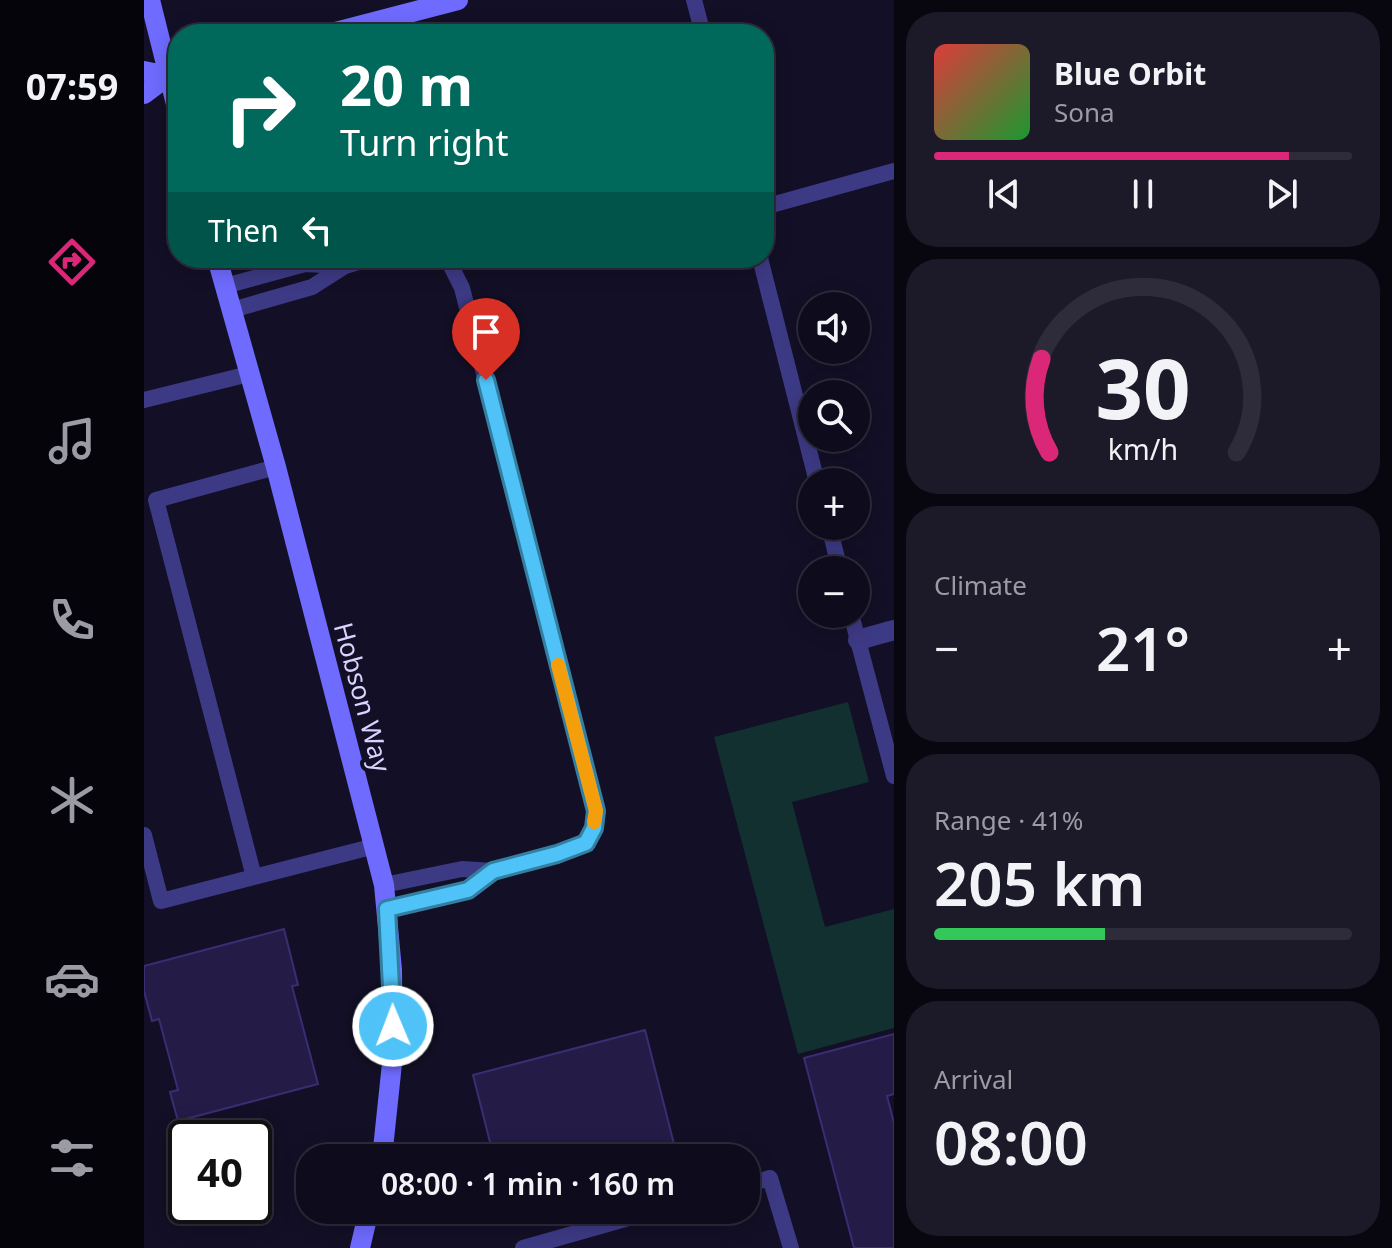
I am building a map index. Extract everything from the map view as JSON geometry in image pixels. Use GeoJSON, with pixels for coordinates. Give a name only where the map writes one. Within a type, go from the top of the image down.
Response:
{"type":"FeatureCollection","features":[{"type":"Feature","properties":{"kind":"street"},"geometry":{"type":"LineString","coordinates":[[150,0],[168,58]]}},
{"type":"Feature","properties":{"kind":"street"},"geometry":{"type":"LineString","coordinates":[[365,24],[455,0]]}},
{"type":"Feature","properties":{"kind":"street"},"geometry":{"type":"LineString","coordinates":[[144,71],[168,73]]}},
{"type":"Feature","properties":{"kind":"street"},"geometry":{"type":"LineString","coordinates":[[144,94],[168,77]]}},
{"type":"Feature","properties":{"kind":"street","name":"Hobson Way"},"geometry":{"type":"LineString","coordinates":[[220,268],[276,467],[384,885],[392,970],[393,1054],[383,1144]]}},
{"type":"Feature","properties":{"kind":"street"},"geometry":{"type":"LineString","coordinates":[[858,640],[894,630]]}},
{"type":"Feature","properties":{"kind":"street"},"geometry":{"type":"LineString","coordinates":[[360,1248],[366,1224]]}},
{"type":"Feature","properties":{"kind":"lane"},"geometry":{"type":"LineString","coordinates":[[694,0],[700,24]]}},
{"type":"Feature","properties":{"kind":"lane"},"geometry":{"type":"LineString","coordinates":[[774,204],[894,171]]}},
{"type":"Feature","properties":{"kind":"lane"},"geometry":{"type":"LineString","coordinates":[[225,286],[290,268]]}},
{"type":"Feature","properties":{"kind":"lane"},"geometry":{"type":"LineString","coordinates":[[232,310],[312,287],[342,268]]}},
{"type":"Feature","properties":{"kind":"lane"},"geometry":{"type":"LineString","coordinates":[[384,885],[462,869],[493,871],[557,854],[586,843],[594,828],[596,811],[462,288],[452,268]]}},
{"type":"Feature","properties":{"kind":"lane"},"geometry":{"type":"LineString","coordinates":[[763,268],[813,468]]}},
{"type":"Feature","properties":{"kind":"lane"},"geometry":{"type":"LineString","coordinates":[[144,400],[249,374]]}},
{"type":"Feature","properties":{"kind":"lane"},"geometry":{"type":"LineString","coordinates":[[254,877],[150,501],[276,467]]}},
{"type":"Feature","properties":{"kind":"lane"},"geometry":{"type":"LineString","coordinates":[[855,628],[894,776]]}},
{"type":"Feature","properties":{"kind":"lane"},"geometry":{"type":"LineString","coordinates":[[144,835],[161,901],[375,846]]}},
{"type":"Feature","properties":{"kind":"lane"},"geometry":{"type":"LineString","coordinates":[[387,909],[468,890],[493,871]]}},
{"type":"Feature","properties":{"kind":"lane"},"geometry":{"type":"LineString","coordinates":[[760,1181],[770,1178],[791,1248]]}},
{"type":"Feature","properties":{"kind":"lane"},"geometry":{"type":"LineString","coordinates":[[523,1248],[608,1224]]}},
{"type":"Feature","properties":{"kind":"green space"},"geometry":{"type":"Polygon","coordinates":[[[848,702],[869,782],[792,802],[825,927],[894,909],[894,1028],[798,1054],[714,737],[848,702]]]}},
{"type":"Feature","properties":{"kind":"building"},"geometry":{"type":"Polygon","coordinates":[[[284,929],[298,985],[292,986],[318,1084],[178,1120],[170,1092],[178,1090],[159,1019],[152,1021],[144,991],[144,966],[284,929]]]}},
{"type":"Feature","properties":{"kind":"building"},"geometry":{"type":"Polygon","coordinates":[[[645,1030],[674,1144],[490,1144],[473,1075],[645,1030]]]}},
{"type":"Feature","properties":{"kind":"building"},"geometry":{"type":"Polygon","coordinates":[[[894,1034],[894,1094],[887,1096],[894,1123],[894,1248],[854,1248],[804,1058],[894,1034]]]}},
{"type":"Feature","properties":{"kind":"slow traffic"},"geometry":{"type":"LineString","coordinates":[[558,665],[596,811],[594,822]]}},
{"type":"Feature","properties":{"kind":"route"},"geometry":{"type":"LineString","coordinates":[[393,1026],[387,909],[468,890],[493,871],[586,843],[594,828],[596,811],[486,380]]}}]}
